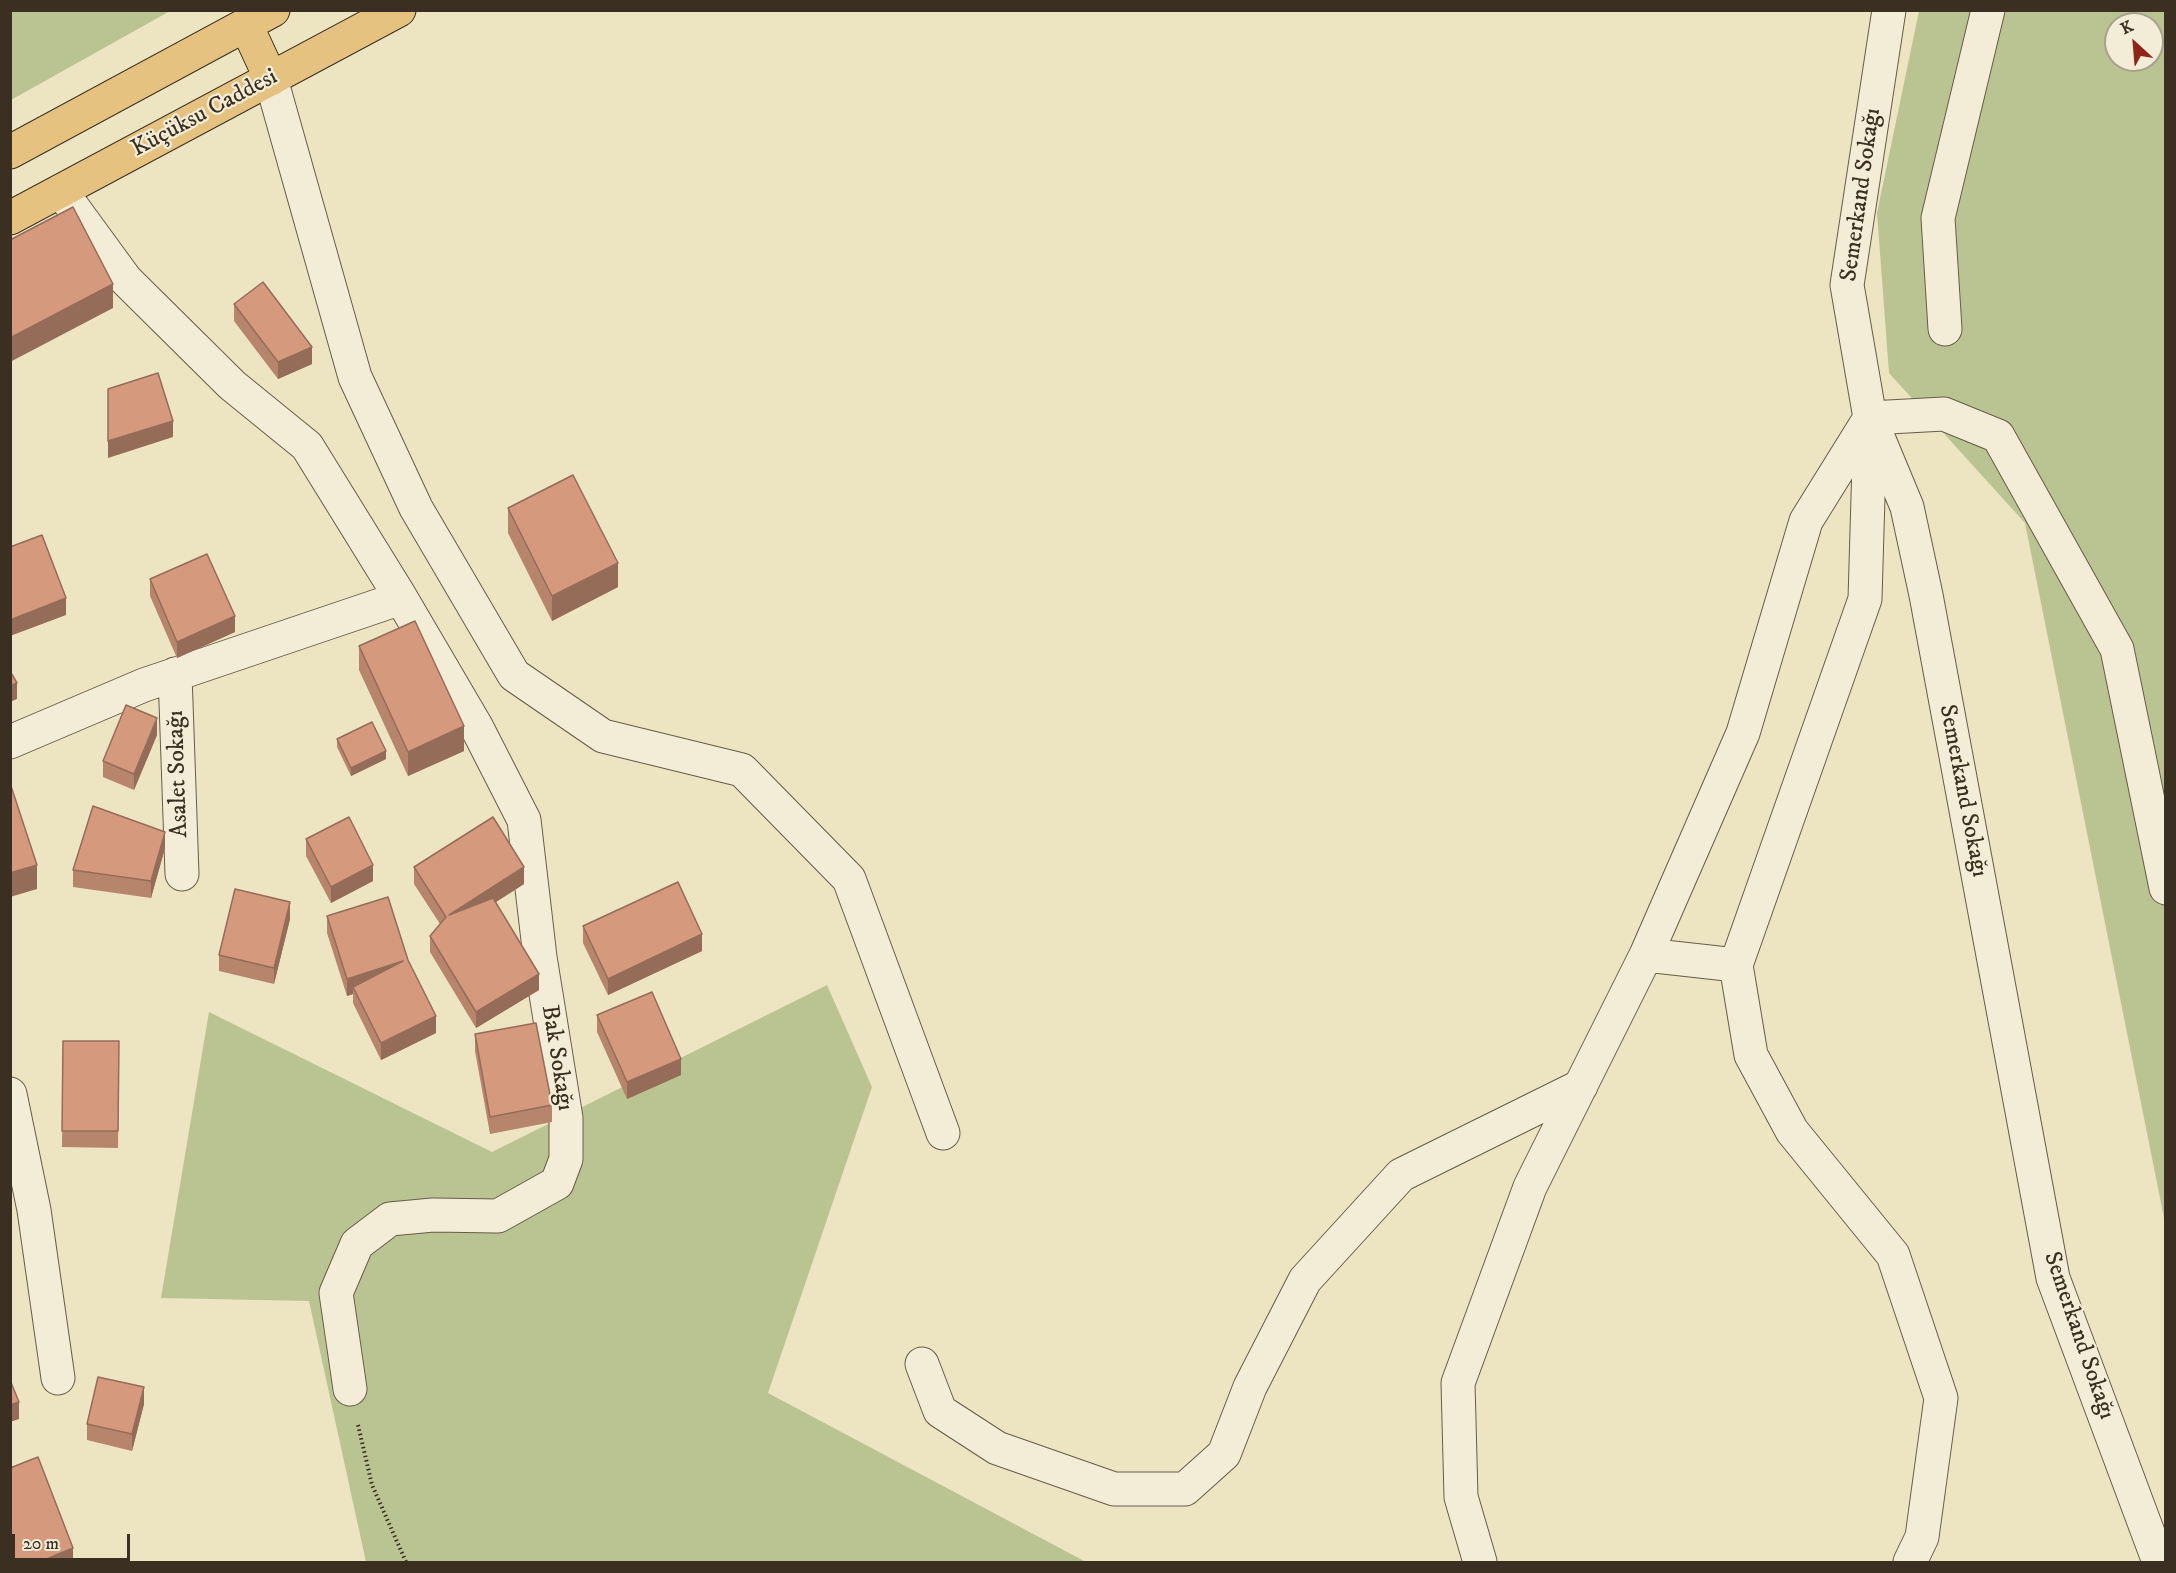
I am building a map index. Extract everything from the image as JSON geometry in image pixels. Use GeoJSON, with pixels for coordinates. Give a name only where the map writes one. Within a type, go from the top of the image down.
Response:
{"type":"FeatureCollection","features":[{"type":"Feature","properties":{"kind":"main road","name":"Küçüksu Caddesi"},"geometry":{"type":"LineString","coordinates":[[10,218],[399,10]]}},
{"type":"Feature","properties":{"kind":"main road"},"geometry":{"type":"LineString","coordinates":[[10,152],[260,18],[271,79]]}},
{"type":"Feature","properties":{"kind":"street","name":"Semerkand Sokağı"},"geometry":{"type":"LineString","coordinates":[[1889,10],[1847,285],[1870,418],[1907,507],[1926,595],[2053,1278],[2159,1563]]}},
{"type":"Feature","properties":{"kind":"street"},"geometry":{"type":"LineString","coordinates":[[1945,329],[1938,218],[1988,10]]}},
{"type":"Feature","properties":{"kind":"street"},"geometry":{"type":"LineString","coordinates":[[271,79],[355,377],[416,508],[514,675],[603,735],[742,770],[849,879],[943,1132]]}},
{"type":"Feature","properties":{"kind":"street","name":"Bak Sokağı"},"geometry":{"type":"LineString","coordinates":[[61,191],[126,280],[232,385],[307,446],[401,598],[476,726],[524,820],[540,957],[566,1118],[566,1159],[557,1182],[498,1216],[433,1215],[390,1219],[357,1244],[336,1293],[350,1389]]}},
{"type":"Feature","properties":{"kind":"street"},"geometry":{"type":"LineString","coordinates":[[1870,418],[1944,414],[1998,436],[2117,649],[2166,888]]}},
{"type":"Feature","properties":{"kind":"street"},"geometry":{"type":"LineString","coordinates":[[1480,1563],[1461,1497],[1458,1383],[1530,1187],[1646,955],[1743,733],[1806,521],[1870,418]]}},
{"type":"Feature","properties":{"kind":"street"},"geometry":{"type":"LineString","coordinates":[[1870,418],[1865,599],[1736,964],[1751,1055],[1791,1131],[1893,1255],[1941,1398],[1922,1537],[1910,1563]]}},
{"type":"Feature","properties":{"kind":"street"},"geometry":{"type":"LineString","coordinates":[[10,742],[144,685],[401,598]]}},
{"type":"Feature","properties":{"kind":"street","name":"Asalet Sokağı"},"geometry":{"type":"LineString","coordinates":[[175,674],[182,874]]}},
{"type":"Feature","properties":{"kind":"street"},"geometry":{"type":"LineString","coordinates":[[1646,955],[1736,964]]}},
{"type":"Feature","properties":{"kind":"street"},"geometry":{"type":"LineString","coordinates":[[921,1364],[940,1411],[997,1448],[1114,1489],[1185,1489],[1224,1454],[1250,1387],[1305,1280],[1401,1175],[1581,1086]]}},
{"type":"Feature","properties":{"kind":"street"},"geometry":{"type":"LineString","coordinates":[[10,1094],[34,1210],[58,1378]]}},
{"type":"Feature","properties":{"kind":"path"},"geometry":{"type":"LineString","coordinates":[[350,1389],[372,1485],[406,1563]]}},
{"type":"Feature","properties":{"kind":"green space"},"geometry":{"type":"Polygon","coordinates":[[[11,10],[170,10],[170,11],[11,100],[11,10]]]}},
{"type":"Feature","properties":{"kind":"green space"},"geometry":{"type":"Polygon","coordinates":[[[1919,11],[2165,11],[2165,1223],[2025,523],[1889,373],[1877,213],[1919,11]]]}},
{"type":"Feature","properties":{"kind":"green space"},"geometry":{"type":"Polygon","coordinates":[[[827,985],[872,1087],[768,1393],[1086,1562],[366,1562],[309,1301],[161,1298],[209,1012],[492,1152],[827,985]]]}},
{"type":"Feature","properties":{"kind":"building"},"geometry":{"type":"Polygon","coordinates":[[[73,207],[113,284],[10,338],[10,240],[73,207]]]}},
{"type":"Feature","properties":{"kind":"building"},"geometry":{"type":"Polygon","coordinates":[[[263,282],[312,347],[278,362],[234,304],[263,282]]]}},
{"type":"Feature","properties":{"kind":"building"},"geometry":{"type":"Polygon","coordinates":[[[158,373],[173,421],[108,441],[108,389],[158,373]]]}},
{"type":"Feature","properties":{"kind":"building"},"geometry":{"type":"Polygon","coordinates":[[[573,475],[618,563],[552,596],[508,508],[573,475]]]}},
{"type":"Feature","properties":{"kind":"building"},"geometry":{"type":"Polygon","coordinates":[[[42,535],[66,598],[10,620],[10,547],[42,535]]]}},
{"type":"Feature","properties":{"kind":"building"},"geometry":{"type":"Polygon","coordinates":[[[207,554],[235,616],[177,642],[150,579],[207,554]]]}},
{"type":"Feature","properties":{"kind":"building"},"geometry":{"type":"Polygon","coordinates":[[[415,621],[464,726],[408,752],[359,646],[415,621]]]}},
{"type":"Feature","properties":{"kind":"building"},"geometry":{"type":"Polygon","coordinates":[[[10,671],[17,683],[10,686],[10,671]]]}},
{"type":"Feature","properties":{"kind":"building"},"geometry":{"type":"Polygon","coordinates":[[[126,705],[157,718],[134,774],[103,761],[126,705]]]}},
{"type":"Feature","properties":{"kind":"building"},"geometry":{"type":"Polygon","coordinates":[[[372,722],[386,751],[351,768],[337,739],[372,722]]]}},
{"type":"Feature","properties":{"kind":"building"},"geometry":{"type":"Polygon","coordinates":[[[10,783],[37,865],[10,873],[10,783]]]}},
{"type":"Feature","properties":{"kind":"building"},"geometry":{"type":"Polygon","coordinates":[[[93,806],[165,832],[151,881],[73,870],[93,806]]]}},
{"type":"Feature","properties":{"kind":"building"},"geometry":{"type":"Polygon","coordinates":[[[349,817],[373,865],[331,887],[306,839],[349,817]]]}},
{"type":"Feature","properties":{"kind":"building"},"geometry":{"type":"Polygon","coordinates":[[[493,817],[524,867],[449,915],[493,898],[539,974],[476,1012],[430,936],[446,917],[414,867],[493,817]]]}},
{"type":"Feature","properties":{"kind":"building"},"geometry":{"type":"Polygon","coordinates":[[[678,882],[702,934],[608,979],[583,926],[678,882]]]}},
{"type":"Feature","properties":{"kind":"building"},"geometry":{"type":"Polygon","coordinates":[[[235,889],[290,902],[274,968],[219,955],[235,889]]]}},
{"type":"Feature","properties":{"kind":"building"},"geometry":{"type":"Polygon","coordinates":[[[388,897],[408,960],[436,1016],[381,1043],[353,987],[403,961],[347,979],[327,916],[388,897]]]}},
{"type":"Feature","properties":{"kind":"building"},"geometry":{"type":"Polygon","coordinates":[[[652,992],[681,1059],[627,1082],[597,1015],[652,992]]]}},
{"type":"Feature","properties":{"kind":"building"},"geometry":{"type":"Polygon","coordinates":[[[536,1023],[552,1105],[490,1117],[475,1034],[536,1023]]]}},
{"type":"Feature","properties":{"kind":"building"},"geometry":{"type":"Polygon","coordinates":[[[63,1041],[119,1041],[118,1131],[62,1131],[63,1041]]]}},
{"type":"Feature","properties":{"kind":"building"},"geometry":{"type":"Polygon","coordinates":[[[98,1377],[144,1387],[132,1434],[87,1424],[98,1377]]]}},
{"type":"Feature","properties":{"kind":"building"},"geometry":{"type":"Polygon","coordinates":[[[10,1380],[19,1402],[10,1405],[10,1380]]]}},
{"type":"Feature","properties":{"kind":"building"},"geometry":{"type":"Polygon","coordinates":[[[38,1457],[73,1548],[37,1563],[10,1563],[10,1468],[38,1457]]]}}]}
